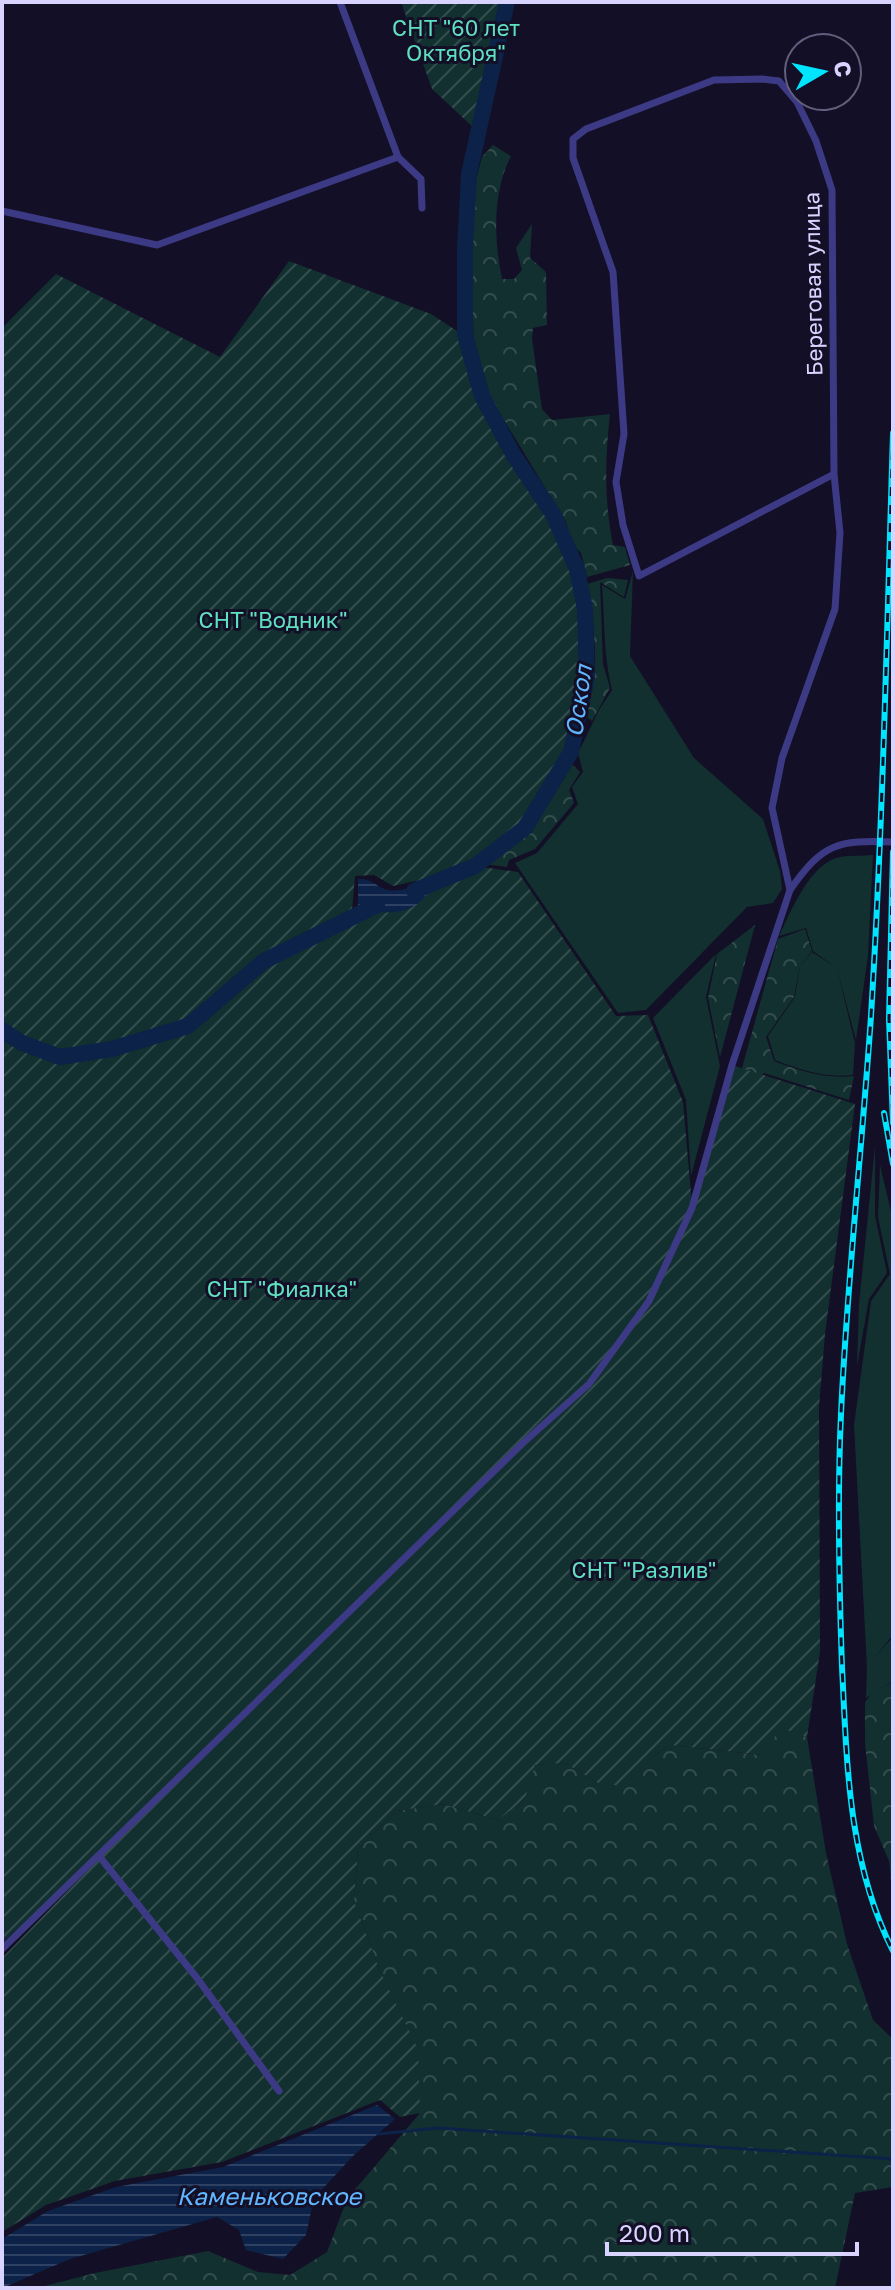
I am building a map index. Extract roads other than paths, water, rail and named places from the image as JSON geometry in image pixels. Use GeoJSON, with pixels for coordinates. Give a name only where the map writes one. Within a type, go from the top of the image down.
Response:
{"type":"FeatureCollection","features":[{"type":"Feature","properties":{"kind":"street"},"geometry":{"type":"LineString","coordinates":[[340,2],[398,157],[421,179],[422,208]]}},
{"type":"Feature","properties":{"kind":"street","name":"Береговая улица"},"geometry":{"type":"LineString","coordinates":[[790,890],[772,808],[782,758],[835,609],[840,533],[834,474],[832,190],[816,141],[797,102],[779,81],[714,80],[586,129],[573,139],[573,158],[613,272],[624,434],[616,482],[623,525],[639,576],[834,474]]}},
{"type":"Feature","properties":{"kind":"street"},"geometry":{"type":"LineString","coordinates":[[2,211],[157,245],[398,157]]}},
{"type":"Feature","properties":{"kind":"street"},"geometry":{"type":"LineString","coordinates":[[2,1949],[524,1442],[589,1384],[649,1301],[692,1208],[732,1065],[790,890],[823,852],[855,841],[893,842]]}},
{"type":"Feature","properties":{"kind":"street"},"geometry":{"type":"LineString","coordinates":[[99,1856],[197,1978],[279,2091]]}},
{"type":"Feature","properties":{"kind":"water"},"geometry":{"type":"Polygon","coordinates":[[[358,879],[392,891],[433,884],[419,903],[410,908],[358,913],[358,879]]]}},
{"type":"Feature","properties":{"kind":"water","name":"Каменьковское"},"geometry":{"type":"Polygon","coordinates":[[[377,2105],[395,2119],[353,2156],[314,2198],[306,2235],[283,2259],[246,2250],[239,2230],[217,2217],[70,2259],[2,2288],[2,2239],[48,2211],[116,2187],[223,2167],[377,2105]]]}},
{"type":"Feature","properties":{"kind":"waterway","name":"Оскол"},"geometry":{"type":"LineString","coordinates":[[414,891],[475,866],[525,828],[571,752],[587,677],[585,609],[577,569],[553,514],[513,454],[482,396],[465,335],[469,174],[507,2]]}},
{"type":"Feature","properties":{"kind":"waterway","name":"Оскол"},"geometry":{"type":"LineString","coordinates":[[2,1030],[22,1043],[60,1057],[112,1049],[188,1026],[264,961],[377,905]]}},
{"type":"Feature","properties":{"kind":"waterway"},"geometry":{"type":"LineString","coordinates":[[378,2134],[438,2128],[893,2159]]}},
{"type":"Feature","properties":{"kind":"railway"},"geometry":{"type":"LineString","coordinates":[[893,433],[875,943],[844,1364],[839,1509],[842,1667],[852,1812],[867,1883],[893,1951]]}},
{"type":"Feature","properties":{"kind":"railway"},"geometry":{"type":"LineString","coordinates":[[893,852],[889,1019],[893,1123]]}},
{"type":"Feature","properties":{"kind":"railway"},"geometry":{"type":"LineString","coordinates":[[884,1113],[893,1164]]}},
{"type":"Feature","properties":{"kind":"park label","name":"СНТ \"60 лет Октября\""},"geometry":{"type":"Point","coordinates":[456,40]}},
{"type":"Feature","properties":{"kind":"park label","name":"СНТ \"Водник\""},"geometry":{"type":"Point","coordinates":[273,620]}},
{"type":"Feature","properties":{"kind":"park label","name":"СНТ \"Фиалка\""},"geometry":{"type":"Point","coordinates":[282,1289]}},
{"type":"Feature","properties":{"kind":"park label","name":"СНТ \"Разлив\""},"geometry":{"type":"Point","coordinates":[644,1570]}}]}
